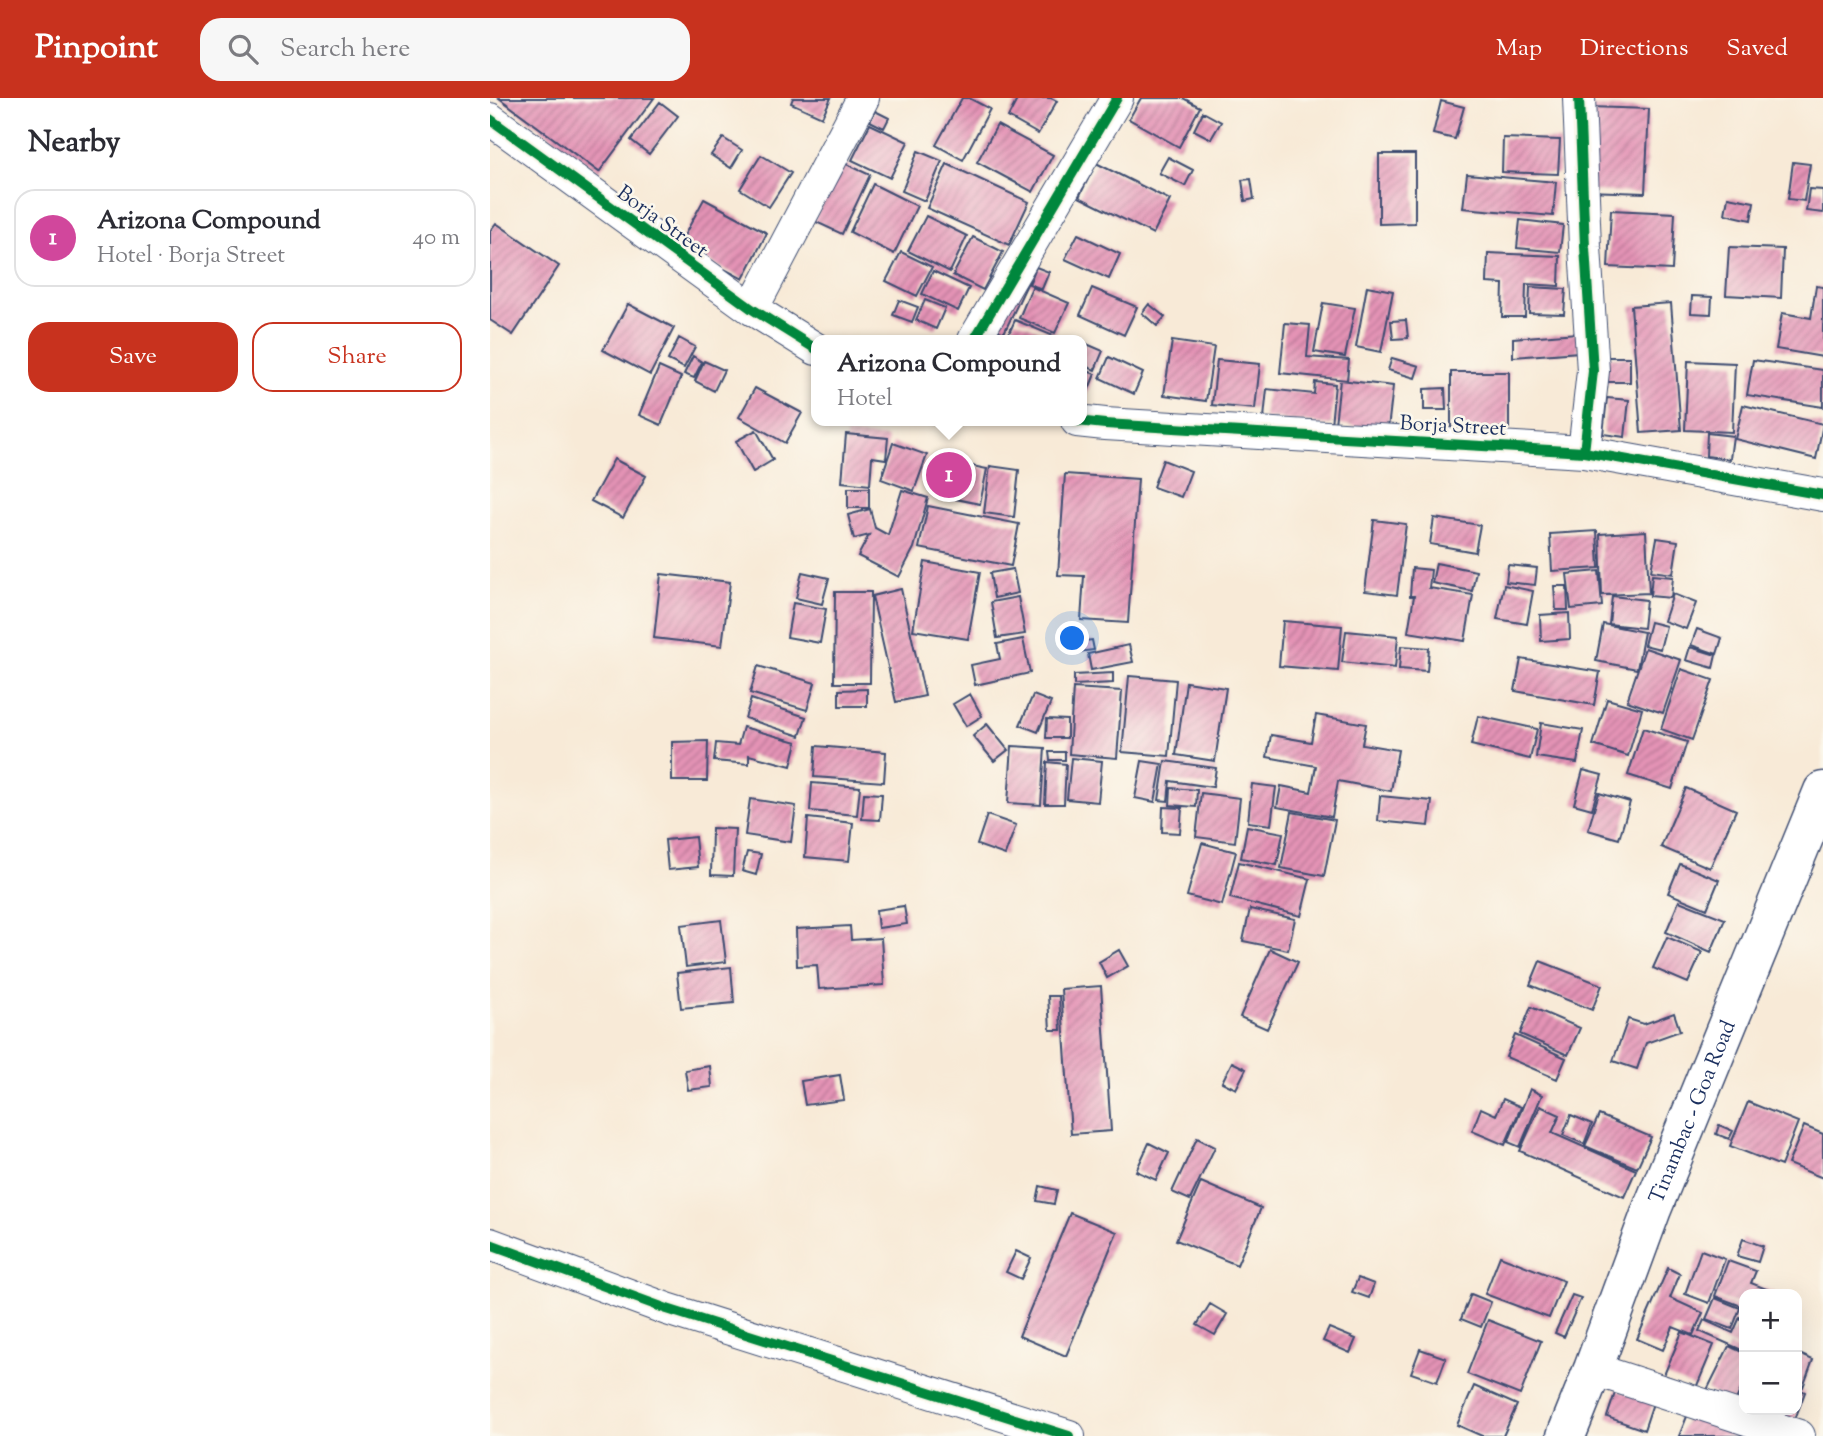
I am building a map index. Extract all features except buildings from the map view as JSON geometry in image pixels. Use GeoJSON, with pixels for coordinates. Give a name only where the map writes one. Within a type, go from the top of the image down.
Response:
{"type":"FeatureCollection","features":[{"type":"Feature","properties":{"kind":"main road","name":"Tinambac - Goa Road"},"geometry":{"type":"LineString","coordinates":[[1566,1436],[1652,1209],[1823,791]]}},
{"type":"Feature","properties":{"kind":"street"},"geometry":{"type":"LineString","coordinates":[[752,309],[863,98]]}},
{"type":"Feature","properties":{"kind":"street"},"geometry":{"type":"LineString","coordinates":[[977,335],[1117,98]]}},
{"type":"Feature","properties":{"kind":"street"},"geometry":{"type":"LineString","coordinates":[[1579,98],[1593,370],[1584,452]]}},
{"type":"Feature","properties":{"kind":"street","name":"Borja Street"},"geometry":{"type":"LineString","coordinates":[[490,119],[752,309],[811,346]]}},
{"type":"Feature","properties":{"kind":"street","name":"Borja Street"},"geometry":{"type":"LineString","coordinates":[[1087,422],[1584,452],[1823,495]]}},
{"type":"Feature","properties":{"kind":"street"},"geometry":{"type":"LineString","coordinates":[[490,1244],[667,1309],[1069,1436]]}},
{"type":"Feature","properties":{"kind":"street"},"geometry":{"type":"LineString","coordinates":[[1593,1369],[1799,1436]]}},
{"type":"Feature","properties":{"kind":"cycle path"},"geometry":{"type":"LineString","coordinates":[[977,335],[1117,98]]}},
{"type":"Feature","properties":{"kind":"cycle path"},"geometry":{"type":"LineString","coordinates":[[1579,98],[1593,371],[1584,452]]}},
{"type":"Feature","properties":{"kind":"cycle path"},"geometry":{"type":"LineString","coordinates":[[490,119],[752,309],[811,346]]}},
{"type":"Feature","properties":{"kind":"cycle path"},"geometry":{"type":"LineString","coordinates":[[1087,422],[1584,452],[1823,495]]}},
{"type":"Feature","properties":{"kind":"cycle path"},"geometry":{"type":"LineString","coordinates":[[490,1244],[667,1309],[1069,1436]]}},
{"type":"Feature","properties":{"kind":"place","name":"Arizona Compound"},"geometry":{"type":"Point","coordinates":[949,475]}}]}
